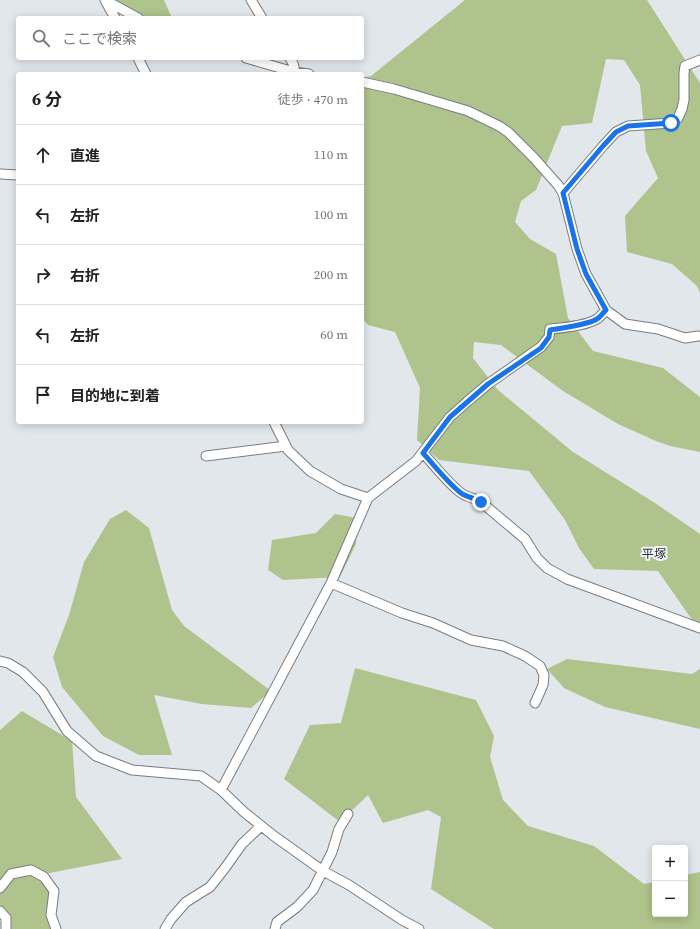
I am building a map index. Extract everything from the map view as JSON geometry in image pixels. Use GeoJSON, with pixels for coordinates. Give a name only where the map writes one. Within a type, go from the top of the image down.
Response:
{"type":"FeatureCollection","features":[{"type":"Feature","properties":{"kind":"street"},"geometry":{"type":"LineString","coordinates":[[105,0],[114,16]]}},
{"type":"Feature","properties":{"kind":"street"},"geometry":{"type":"LineString","coordinates":[[105,0],[134,16]]}},
{"type":"Feature","properties":{"kind":"street"},"geometry":{"type":"LineString","coordinates":[[251,0],[261,16]]}},
{"type":"Feature","properties":{"kind":"street"},"geometry":{"type":"LineString","coordinates":[[139,60],[145,72]]}},
{"type":"Feature","properties":{"kind":"street"},"geometry":{"type":"LineString","coordinates":[[252,60],[291,72]]}},
{"type":"Feature","properties":{"kind":"street"},"geometry":{"type":"LineString","coordinates":[[292,60],[294,63],[294,72]]}},
{"type":"Feature","properties":{"kind":"street"},"geometry":{"type":"LineString","coordinates":[[563,193],[616,132],[628,126],[671,123],[678,118],[684,100],[685,66],[700,60]]}},
{"type":"Feature","properties":{"kind":"street"},"geometry":{"type":"LineString","coordinates":[[364,82],[394,89],[468,111],[508,132],[534,158],[558,185],[563,193],[577,249],[586,274],[606,310],[625,324],[658,329],[685,338],[698,336]]}},
{"type":"Feature","properties":{"kind":"street"},"geometry":{"type":"LineString","coordinates":[[0,174],[16,175]]}},
{"type":"Feature","properties":{"kind":"street"},"geometry":{"type":"LineString","coordinates":[[222,790],[331,583],[368,498],[416,461],[450,417],[488,384],[541,348],[549,337],[550,330],[583,324],[597,319],[606,310]]}},
{"type":"Feature","properties":{"kind":"street"},"geometry":{"type":"LineString","coordinates":[[275,424],[288,450],[310,471],[341,489],[368,498]]}},
{"type":"Feature","properties":{"kind":"street"},"geometry":{"type":"LineString","coordinates":[[206,456],[286,446]]}},
{"type":"Feature","properties":{"kind":"street"},"geometry":{"type":"LineString","coordinates":[[423,453],[462,494],[481,502],[525,539],[537,558],[548,568],[567,579],[700,628]]}},
{"type":"Feature","properties":{"kind":"street"},"geometry":{"type":"LineString","coordinates":[[331,583],[470,640],[503,646],[525,656],[540,666],[544,675],[543,685],[535,703]]}},
{"type":"Feature","properties":{"kind":"street"},"geometry":{"type":"LineString","coordinates":[[0,661],[8,663],[23,672],[43,692],[67,731],[96,756],[132,770],[201,776],[222,790],[244,812],[261,826],[323,871],[419,929]]}},
{"type":"Feature","properties":{"kind":"street"},"geometry":{"type":"LineString","coordinates":[[275,929],[278,922],[297,907],[313,890],[332,852],[339,828],[348,814]]}},
{"type":"Feature","properties":{"kind":"street"},"geometry":{"type":"LineString","coordinates":[[165,929],[171,919],[186,902],[210,887],[242,844],[261,826]]}},
{"type":"Feature","properties":{"kind":"street"},"geometry":{"type":"LineString","coordinates":[[0,888],[11,874],[31,870],[44,877],[54,891],[51,915],[56,929]]}},
{"type":"Feature","properties":{"kind":"street"},"geometry":{"type":"LineString","coordinates":[[0,911],[6,918],[6,929]]}},
{"type":"Feature","properties":{"kind":"green space"},"geometry":{"type":"Polygon","coordinates":[[[110,0],[164,0],[171,16],[125,16],[110,0]]]}},
{"type":"Feature","properties":{"kind":"green space"},"geometry":{"type":"Polygon","coordinates":[[[465,0],[647,0],[700,83],[700,293],[697,286],[672,264],[627,252],[625,216],[658,178],[646,151],[640,85],[624,60],[606,59],[592,123],[562,126],[536,190],[521,201],[515,222],[530,239],[556,254],[568,318],[593,351],[663,368],[700,397],[700,452],[670,446],[618,424],[563,391],[501,345],[474,342],[473,358],[498,390],[573,452],[655,503],[700,534],[700,631],[658,571],[594,569],[579,548],[565,520],[529,471],[439,460],[417,440],[420,388],[395,332],[368,325],[364,320],[364,78],[371,76],[465,0]]]}},
{"type":"Feature","properties":{"kind":"green space"},"geometry":{"type":"Polygon","coordinates":[[[126,510],[149,528],[172,610],[184,626],[271,691],[251,708],[202,704],[154,695],[172,755],[139,755],[103,736],[62,687],[53,657],[69,615],[84,562],[110,519],[126,510]]]}},
{"type":"Feature","properties":{"kind":"green space"},"geometry":{"type":"Polygon","coordinates":[[[335,514],[357,518],[356,544],[340,577],[283,580],[268,570],[272,540],[316,533],[335,514]]]}},
{"type":"Feature","properties":{"kind":"green space"},"geometry":{"type":"Polygon","coordinates":[[[567,659],[692,674],[700,669],[700,729],[605,707],[564,688],[547,669],[567,659]]]}},
{"type":"Feature","properties":{"kind":"green space"},"geometry":{"type":"Polygon","coordinates":[[[355,668],[476,700],[494,736],[490,757],[503,800],[528,826],[594,846],[644,884],[652,883],[652,917],[688,917],[688,874],[700,872],[700,929],[494,929],[431,889],[441,817],[428,810],[383,823],[368,795],[340,822],[284,779],[310,725],[341,723],[355,668]]]}},
{"type":"Feature","properties":{"kind":"green space"},"geometry":{"type":"Polygon","coordinates":[[[22,711],[72,741],[76,797],[122,859],[39,875],[52,892],[55,929],[8,929],[0,909],[0,730],[22,711]]]}},
{"type":"Feature","properties":{"kind":"district","name":"平塚"},"geometry":{"type":"Point","coordinates":[654,554]}},
{"type":"Feature","properties":{"kind":"route"},"geometry":{"type":"LineString","coordinates":[[481,502],[462,494],[423,453],[440,428],[450,417],[488,384],[541,348],[549,337],[550,330],[583,324],[597,319],[606,310],[586,274],[577,249],[563,193],[616,132],[628,126],[671,123]]}}]}
